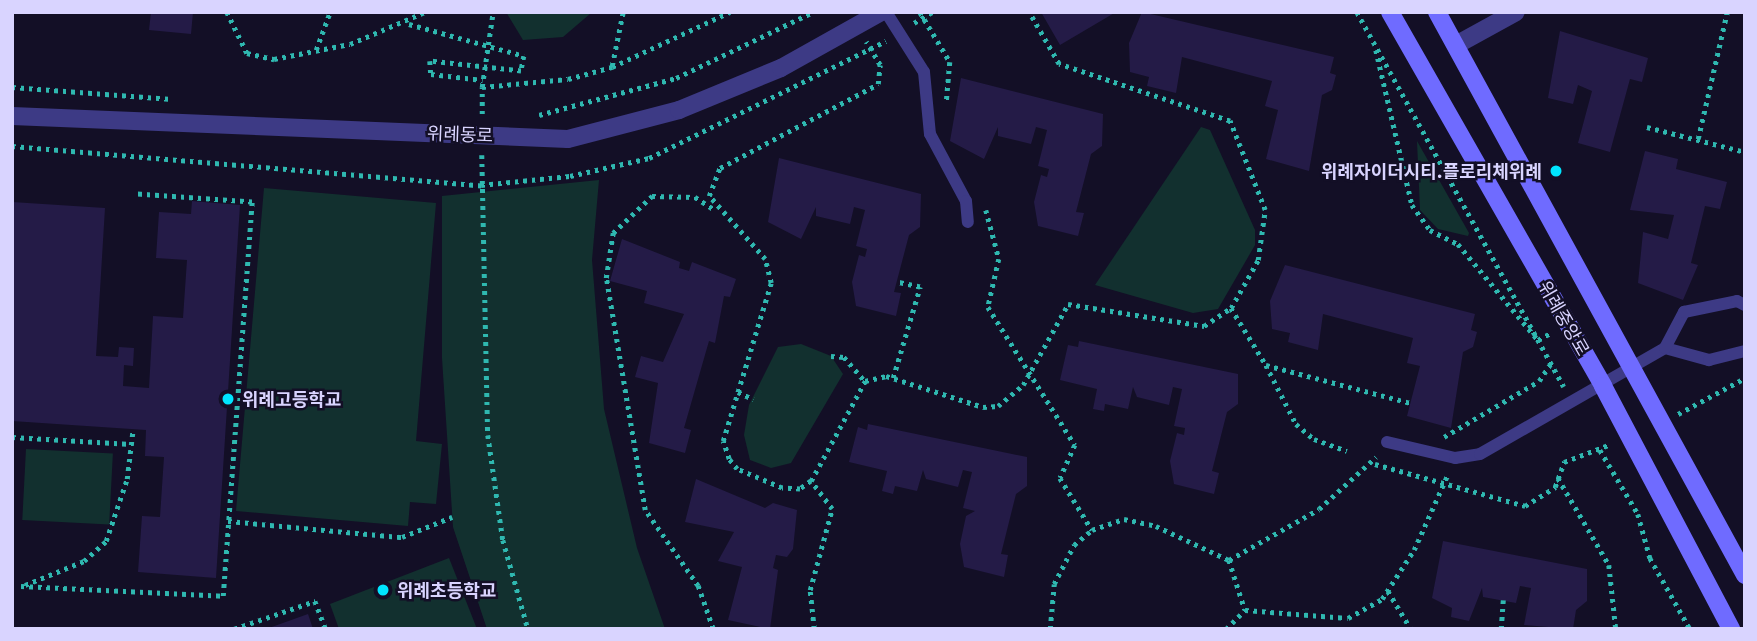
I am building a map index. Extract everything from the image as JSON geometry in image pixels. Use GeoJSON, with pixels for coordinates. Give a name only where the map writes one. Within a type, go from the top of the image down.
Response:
{"type":"FeatureCollection","features":[{"type":"Feature","properties":{"kind":"main road","name":"위례중앙로"},"geometry":{"type":"LineString","coordinates":[[1390,12],[1603,386],[1731,629]]}},
{"type":"Feature","properties":{"kind":"main road","name":"위례중앙로"},"geometry":{"type":"LineString","coordinates":[[1437,12],[1745,575]]}},
{"type":"Feature","properties":{"kind":"street","name":"위례동로"},"geometry":{"type":"LineString","coordinates":[[12,116],[483,127],[568,139],[679,110],[781,68],[881,12]]}},
{"type":"Feature","properties":{"kind":"street"},"geometry":{"type":"LineString","coordinates":[[1456,46],[1516,12]]}},
{"type":"Feature","properties":{"kind":"lane"},"geometry":{"type":"LineString","coordinates":[[886,12],[925,72],[930,134],[966,201],[968,222]]}},
{"type":"Feature","properties":{"kind":"lane"},"geometry":{"type":"LineString","coordinates":[[1387,442],[1455,458],[1480,454],[1633,370],[1665,348],[1684,313],[1744,305]]}},
{"type":"Feature","properties":{"kind":"lane"},"geometry":{"type":"LineString","coordinates":[[1665,348],[1709,360],[1745,351]]}},
{"type":"Feature","properties":{"kind":"path"},"geometry":{"type":"LineString","coordinates":[[227,12],[247,53],[274,59],[408,24],[425,12]]}},
{"type":"Feature","properties":{"kind":"path"},"geometry":{"type":"LineString","coordinates":[[315,50],[330,12]]}},
{"type":"Feature","properties":{"kind":"path"},"geometry":{"type":"LineString","coordinates":[[493,12],[490,49],[482,87],[488,435],[503,540],[528,629]]}},
{"type":"Feature","properties":{"kind":"path"},"geometry":{"type":"LineString","coordinates":[[612,66],[624,12]]}},
{"type":"Feature","properties":{"kind":"path"},"geometry":{"type":"LineString","coordinates":[[482,87],[568,79],[612,66],[730,12]]}},
{"type":"Feature","properties":{"kind":"path"},"geometry":{"type":"LineString","coordinates":[[533,117],[676,78],[813,12]]}},
{"type":"Feature","properties":{"kind":"path"},"geometry":{"type":"LineString","coordinates":[[920,12],[950,62],[944,111]]}},
{"type":"Feature","properties":{"kind":"path"},"geometry":{"type":"LineString","coordinates":[[865,381],[893,378],[983,407],[1011,399],[1068,304],[1085,302],[1187,327],[1204,326],[1230,308],[1258,260],[1266,231],[1259,188],[1230,121],[1059,64],[1029,12]]}},
{"type":"Feature","properties":{"kind":"path"},"geometry":{"type":"LineString","coordinates":[[1357,12],[1551,363],[1539,381],[1461,429],[1443,437],[1431,435]]}},
{"type":"Feature","properties":{"kind":"path"},"geometry":{"type":"LineString","coordinates":[[1698,139],[1727,12]]}},
{"type":"Feature","properties":{"kind":"path"},"geometry":{"type":"LineString","coordinates":[[408,24],[490,49],[524,56],[522,71],[430,61],[431,74],[483,80]]}},
{"type":"Feature","properties":{"kind":"path"},"geometry":{"type":"LineString","coordinates":[[716,211],[709,196],[720,168],[878,84],[880,65],[856,26]]}},
{"type":"Feature","properties":{"kind":"path"},"geometry":{"type":"LineString","coordinates":[[1376,45],[1412,205],[1430,230],[1458,244],[1538,340]]}},
{"type":"Feature","properties":{"kind":"path"},"geometry":{"type":"LineString","coordinates":[[483,127],[495,121]]}},
{"type":"Feature","properties":{"kind":"path"},"geometry":{"type":"LineString","coordinates":[[1647,127],[1745,152]]}},
{"type":"Feature","properties":{"kind":"path"},"geometry":{"type":"LineString","coordinates":[[133,429],[127,479],[106,541],[83,561],[21,586],[223,596],[252,202],[137,194]]}},
{"type":"Feature","properties":{"kind":"path"},"geometry":{"type":"LineString","coordinates":[[713,629],[698,586],[645,510],[606,278],[613,233],[652,196],[695,197],[716,211],[770,270],[723,441],[737,469],[782,488],[800,489],[811,481],[865,381]]}},
{"type":"Feature","properties":{"kind":"path"},"geometry":{"type":"LineString","coordinates":[[982,201],[999,259],[988,307],[1075,445],[1060,478],[1092,530]]}},
{"type":"Feature","properties":{"kind":"path"},"geometry":{"type":"LineString","coordinates":[[893,378],[920,287],[897,282]]}},
{"type":"Feature","properties":{"kind":"path"},"geometry":{"type":"LineString","coordinates":[[1230,308],[1266,365],[1296,424],[1314,439],[1347,451]]}},
{"type":"Feature","properties":{"kind":"path"},"geometry":{"type":"LineString","coordinates":[[831,356],[844,357],[865,381]]}},
{"type":"Feature","properties":{"kind":"path"},"geometry":{"type":"LineString","coordinates":[[1266,365],[1411,403]]}},
{"type":"Feature","properties":{"kind":"path"},"geometry":{"type":"LineString","coordinates":[[1662,424],[1745,378]]}},
{"type":"Feature","properties":{"kind":"path"},"geometry":{"type":"LineString","coordinates":[[738,392],[753,399]]}},
{"type":"Feature","properties":{"kind":"path"},"geometry":{"type":"LineString","coordinates":[[12,437],[131,444]]}},
{"type":"Feature","properties":{"kind":"path"},"geometry":{"type":"LineString","coordinates":[[1229,560],[1319,509],[1375,464],[1525,506],[1558,478],[1564,462],[1600,450],[1638,514],[1650,558],[1690,629]]}},
{"type":"Feature","properties":{"kind":"path"},"geometry":{"type":"LineString","coordinates":[[1558,478],[1609,565],[1616,629]]}},
{"type":"Feature","properties":{"kind":"path"},"geometry":{"type":"LineString","coordinates":[[811,481],[832,509],[810,590],[814,629]]}},
{"type":"Feature","properties":{"kind":"path"},"geometry":{"type":"LineString","coordinates":[[1226,629],[1245,610],[1348,618],[1388,591],[1444,484]]}},
{"type":"Feature","properties":{"kind":"path"},"geometry":{"type":"LineString","coordinates":[[228,522],[402,537],[452,517]]}},
{"type":"Feature","properties":{"kind":"path"},"geometry":{"type":"LineString","coordinates":[[1050,629],[1054,584],[1074,545],[1092,530],[1124,519],[1156,526],[1229,560],[1245,610]]}},
{"type":"Feature","properties":{"kind":"path"},"geometry":{"type":"LineString","coordinates":[[1388,591],[1411,629]]}},
{"type":"Feature","properties":{"kind":"path"},"geometry":{"type":"LineString","coordinates":[[1501,629],[1503,600]]}},
{"type":"Feature","properties":{"kind":"path"},"geometry":{"type":"LineString","coordinates":[[234,629],[315,601],[326,629]]}},
{"type":"Feature","properties":{"kind":"green space"},"geometry":{"type":"Polygon","coordinates":[[[506,12],[591,13],[563,37],[523,40],[506,12]]]}},
{"type":"Feature","properties":{"kind":"green space"},"geometry":{"type":"Polygon","coordinates":[[[1201,127],[1210,130],[1255,230],[1255,245],[1218,309],[1193,313],[1095,285],[1201,127]]]}},
{"type":"Feature","properties":{"kind":"green space"},"geometry":{"type":"Polygon","coordinates":[[[1417,141],[1469,233],[1468,236],[1438,229],[1420,210],[1417,141]]]}},
{"type":"Feature","properties":{"kind":"green space"},"geometry":{"type":"Polygon","coordinates":[[[599,180],[592,260],[604,409],[637,548],[665,629],[487,629],[453,527],[442,358],[442,196],[599,180]]]}},
{"type":"Feature","properties":{"kind":"green space"},"geometry":{"type":"Polygon","coordinates":[[[264,188],[436,203],[416,441],[442,444],[436,504],[410,502],[408,526],[236,511],[264,188]]]}},
{"type":"Feature","properties":{"kind":"green space"},"geometry":{"type":"Polygon","coordinates":[[[801,344],[831,356],[843,374],[791,463],[771,468],[750,460],[744,435],[749,405],[778,347],[801,344]]]}},
{"type":"Feature","properties":{"kind":"green space"},"geometry":{"type":"Polygon","coordinates":[[[26,449],[113,454],[109,524],[22,520],[26,449]]]}},
{"type":"Feature","properties":{"kind":"green space"},"geometry":{"type":"Polygon","coordinates":[[[449,558],[477,629],[339,629],[330,604],[449,558]]]}},
{"type":"Feature","properties":{"kind":"building"},"geometry":{"type":"Polygon","coordinates":[[[151,12],[193,12],[191,34],[149,30],[151,12]]]}},
{"type":"Feature","properties":{"kind":"building"},"geometry":{"type":"Polygon","coordinates":[[[1041,12],[1116,12],[1060,45],[1041,12]]]}},
{"type":"Feature","properties":{"kind":"building"},"geometry":{"type":"Polygon","coordinates":[[[1142,12],[1334,57],[1330,73],[1336,75],[1332,90],[1322,95],[1309,171],[1266,159],[1278,110],[1265,106],[1272,81],[1182,57],[1176,93],[1147,86],[1149,77],[1130,72],[1129,43],[1142,12]]]}},
{"type":"Feature","properties":{"kind":"building"},"geometry":{"type":"Polygon","coordinates":[[[1560,31],[1648,58],[1642,82],[1630,79],[1610,152],[1578,143],[1592,91],[1578,85],[1573,104],[1548,98],[1560,31]]]}},
{"type":"Feature","properties":{"kind":"building"},"geometry":{"type":"Polygon","coordinates":[[[961,78],[1103,114],[1102,146],[1091,154],[1076,212],[1084,213],[1078,236],[1038,226],[1034,202],[1041,175],[1047,177],[1049,169],[1038,166],[1047,130],[1036,127],[1031,144],[998,136],[998,127],[984,159],[950,141],[961,78]]]}},
{"type":"Feature","properties":{"kind":"building"},"geometry":{"type":"Polygon","coordinates":[[[1645,151],[1678,159],[1676,169],[1727,182],[1720,209],[1705,206],[1691,263],[1698,265],[1683,300],[1638,283],[1643,232],[1668,239],[1674,215],[1630,210],[1645,151]]]}},
{"type":"Feature","properties":{"kind":"building"},"geometry":{"type":"Polygon","coordinates":[[[779,158],[921,194],[920,227],[909,235],[894,292],[901,293],[896,316],[856,306],[852,282],[859,255],[865,257],[867,249],[856,246],[865,210],[854,207],[850,224],[816,216],[816,207],[801,239],[768,222],[779,158]]]}},
{"type":"Feature","properties":{"kind":"building"},"geometry":{"type":"Polygon","coordinates":[[[192,201],[240,205],[216,578],[138,572],[142,516],[160,517],[164,457],[145,456],[146,430],[12,421],[12,202],[105,208],[96,356],[118,357],[119,347],[134,348],[133,366],[124,365],[123,386],[149,388],[153,316],[183,318],[187,260],[156,258],[159,212],[191,214],[192,201]]]}},
{"type":"Feature","properties":{"kind":"building"},"geometry":{"type":"Polygon","coordinates":[[[622,239],[680,262],[679,268],[689,271],[692,262],[736,279],[730,297],[724,296],[715,343],[709,341],[684,428],[691,430],[685,453],[649,443],[658,383],[635,377],[641,356],[663,362],[684,314],[644,303],[647,291],[610,281],[622,239]]]}},
{"type":"Feature","properties":{"kind":"building"},"geometry":{"type":"Polygon","coordinates":[[[1285,265],[1475,314],[1471,330],[1477,332],[1473,347],[1463,352],[1451,428],[1407,416],[1420,366],[1407,363],[1413,338],[1323,314],[1318,350],[1288,342],[1290,333],[1272,329],[1270,301],[1285,265]]]}},
{"type":"Feature","properties":{"kind":"building"},"geometry":{"type":"Polygon","coordinates":[[[1079,341],[1238,374],[1238,404],[1227,412],[1212,471],[1219,473],[1214,494],[1174,484],[1170,461],[1177,433],[1184,435],[1185,428],[1174,426],[1182,389],[1173,387],[1169,405],[1137,397],[1133,387],[1128,409],[1105,404],[1104,411],[1093,409],[1097,389],[1060,380],[1068,345],[1078,347],[1079,341]]]}},
{"type":"Feature","properties":{"kind":"building"},"geometry":{"type":"Polygon","coordinates":[[[868,424],[1027,457],[1027,486],[1016,494],[1001,554],[1008,555],[1004,577],[964,567],[960,544],[966,516],[975,511],[963,508],[972,472],[963,470],[958,487],[926,479],[923,470],[917,491],[895,486],[893,494],[882,491],[887,471],[849,462],[858,427],[867,430],[868,424]]]}},
{"type":"Feature","properties":{"kind":"building"},"geometry":{"type":"Polygon","coordinates":[[[696,479],[765,508],[773,503],[797,510],[793,549],[787,557],[776,555],[773,568],[778,570],[770,629],[728,620],[742,567],[718,561],[734,532],[685,522],[696,479]]]}},
{"type":"Feature","properties":{"kind":"building"},"geometry":{"type":"Polygon","coordinates":[[[1443,541],[1587,569],[1587,601],[1576,610],[1573,629],[1524,625],[1531,588],[1520,586],[1516,603],[1483,597],[1482,588],[1469,621],[1451,617],[1452,608],[1432,598],[1443,541]]]}},
{"type":"Feature","properties":{"kind":"building"},"geometry":{"type":"Polygon","coordinates":[[[308,614],[313,629],[269,629],[269,628],[308,614]]]}},
{"type":"Feature","properties":{"kind":"place","name":"위례자이더시티.플로리체위례"},"geometry":{"type":"Point","coordinates":[1556,171]}},
{"type":"Feature","properties":{"kind":"place","name":"위례고등학교"},"geometry":{"type":"Point","coordinates":[228,399]}},
{"type":"Feature","properties":{"kind":"place","name":"위례초등학교"},"geometry":{"type":"Point","coordinates":[383,590]}}]}
